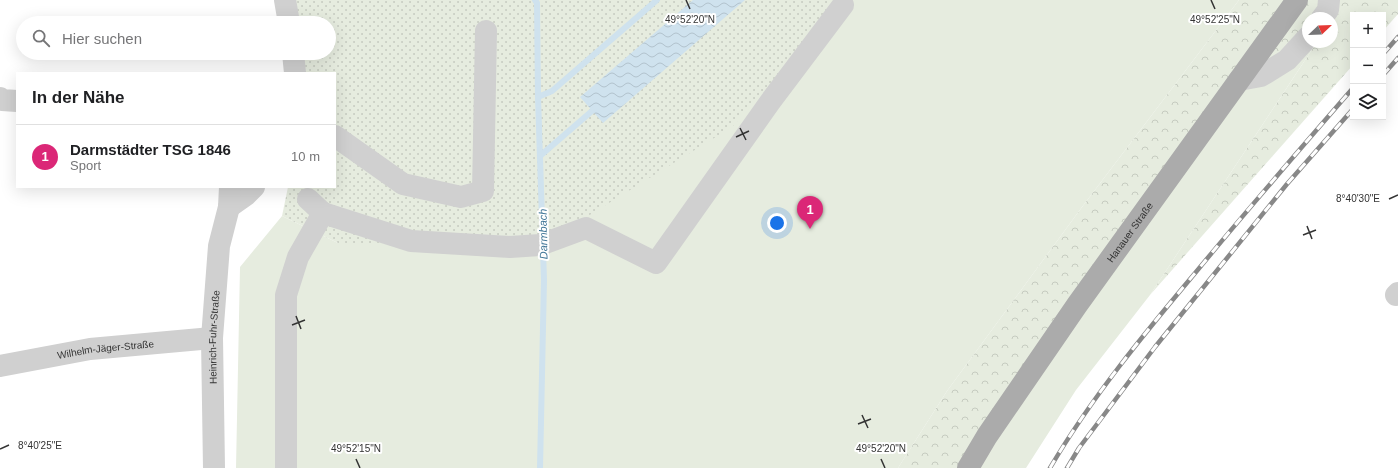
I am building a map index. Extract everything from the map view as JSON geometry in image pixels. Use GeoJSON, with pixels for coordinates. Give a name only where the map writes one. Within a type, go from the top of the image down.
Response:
{"type":"FeatureCollection","features":[{"type":"Feature","properties":{"kind":"main road","name":"Hanauer Straße"},"geometry":{"type":"LineString","coordinates":[[968,468],[987,436],[1076,305],[1297,0]]}},
{"type":"Feature","properties":{"kind":"street"},"geometry":{"type":"LineString","coordinates":[[285,0],[288,16]]}},
{"type":"Feature","properties":{"kind":"street"},"geometry":{"type":"LineString","coordinates":[[1326,12],[1329,0]]}},
{"type":"Feature","properties":{"kind":"street"},"geometry":{"type":"LineString","coordinates":[[286,468],[286,295],[298,257],[308,199],[411,241],[510,248],[540,245],[586,228],[656,263],[770,102],[843,5]]}},
{"type":"Feature","properties":{"kind":"street"},"geometry":{"type":"LineString","coordinates":[[336,137],[403,184],[461,197],[483,191],[486,31]]}},
{"type":"Feature","properties":{"kind":"street"},"geometry":{"type":"LineString","coordinates":[[1239,80],[1261,76],[1287,60],[1302,44]]}},
{"type":"Feature","properties":{"kind":"street"},"geometry":{"type":"LineString","coordinates":[[294,60],[295,72]]}},
{"type":"Feature","properties":{"kind":"street"},"geometry":{"type":"LineString","coordinates":[[0,98],[2,100],[16,101]]}},
{"type":"Feature","properties":{"kind":"street","name":"Heinrich-Fuhr-Straße"},"geometry":{"type":"LineString","coordinates":[[214,468],[212,338],[219,246],[229,197],[246,195],[253,188]]}},
{"type":"Feature","properties":{"kind":"street","name":"Wilhelm-Jäger-Straße"},"geometry":{"type":"LineString","coordinates":[[0,366],[90,349],[212,338]]}},
{"type":"Feature","properties":{"kind":"green space"},"geometry":{"type":"Polygon","coordinates":[[[288,0],[849,0],[732,127],[588,216],[503,250],[338,243],[282,216],[288,188],[336,188],[336,72],[299,72],[297,60],[336,60],[336,16],[291,16],[288,0]]]}},
{"type":"Feature","properties":{"kind":"green space"},"geometry":{"type":"Polygon","coordinates":[[[849,0],[1239,0],[1082,207],[947,391],[898,468],[236,468],[240,267],[282,216],[338,243],[840,8],[849,0]]]}},
{"type":"Feature","properties":{"kind":"green space"},"geometry":{"type":"Polygon","coordinates":[[[1239,0],[1398,0],[1398,14],[1386,28],[1386,12],[1350,12],[1350,68],[1150,295],[1313,48],[1338,48],[1338,12],[1302,12],[1302,41],[1239,80],[968,468],[898,468],[947,391],[1082,207],[1239,0]]]}},
{"type":"Feature","properties":{"kind":"green space"},"geometry":{"type":"Polygon","coordinates":[[[1302,45],[1302,48],[1313,48],[1150,295],[1076,390],[1026,468],[968,468],[1239,80],[1302,45]]]}},
{"type":"Feature","properties":{"kind":"water"},"geometry":{"type":"Polygon","coordinates":[[[693,0],[745,0],[603,123],[580,97],[693,0]]]}},
{"type":"Feature","properties":{"kind":"waterway","name":"Darmbach"},"geometry":{"type":"LineString","coordinates":[[535,0],[537,3],[538,97],[544,280],[540,468]]}},
{"type":"Feature","properties":{"kind":"waterway"},"geometry":{"type":"LineString","coordinates":[[538,97],[552,91],[657,0]]}},
{"type":"Feature","properties":{"kind":"waterway"},"geometry":{"type":"LineString","coordinates":[[540,156],[592,111]]}},
{"type":"Feature","properties":{"kind":"railway"},"geometry":{"type":"LineString","coordinates":[[1386,51],[1398,37]]}},
{"type":"Feature","properties":{"kind":"railway"},"geometry":{"type":"LineString","coordinates":[[1386,72],[1398,58]]}},
{"type":"Feature","properties":{"kind":"railway"},"geometry":{"type":"LineString","coordinates":[[1050,468],[1083,417],[1119,367],[1176,295],[1350,91]]}},
{"type":"Feature","properties":{"kind":"railway"},"geometry":{"type":"LineString","coordinates":[[1067,468],[1079,448],[1155,347],[1287,184],[1350,112]]}},
{"type":"Feature","properties":{"kind":"place","name":"Darmstädter TSG 1846"},"geometry":{"type":"Point","coordinates":[810,229]}}]}
